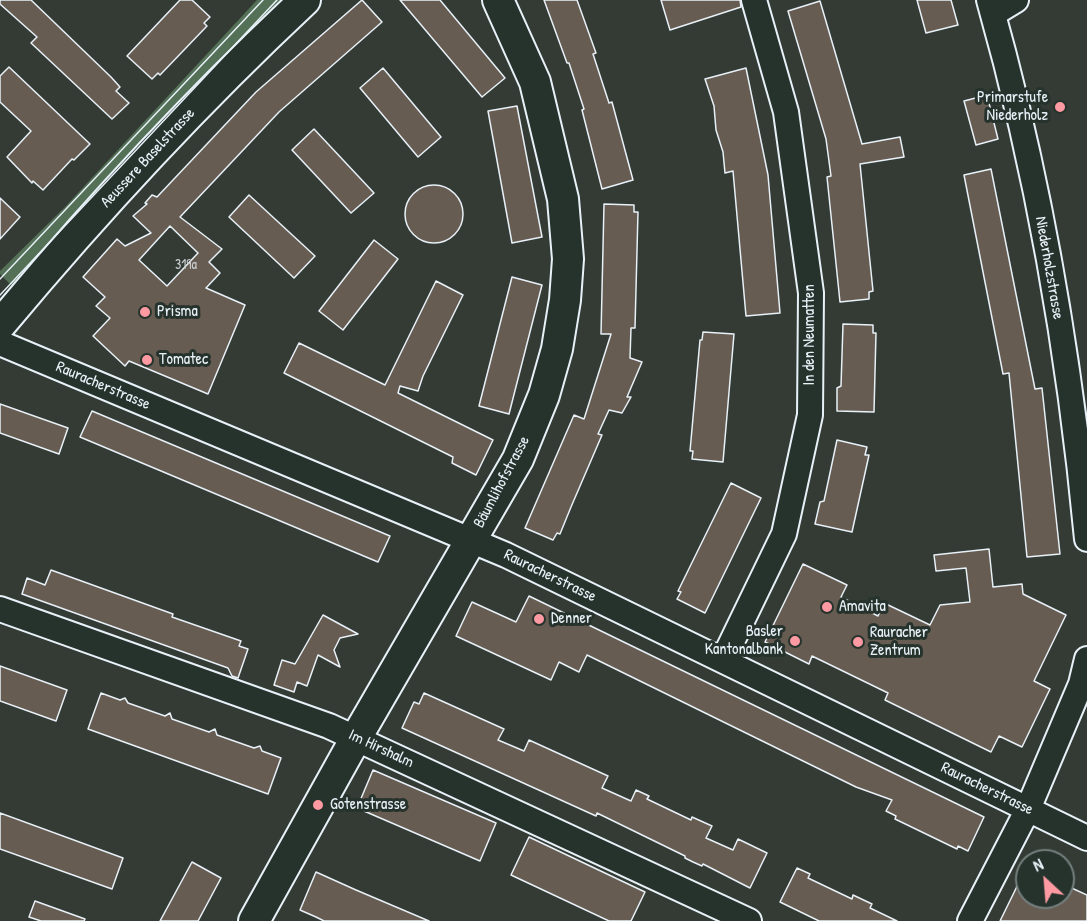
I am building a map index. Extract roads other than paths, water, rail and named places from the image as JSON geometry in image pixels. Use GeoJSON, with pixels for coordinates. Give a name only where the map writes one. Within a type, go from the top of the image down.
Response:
{"type":"FeatureCollection","features":[{"type":"Feature","properties":{"kind":"main road","name":"Aeussere Baselstrasse"},"geometry":{"type":"LineString","coordinates":[[0,325],[73,240],[160,146],[246,56],[305,0]]}},
{"type":"Feature","properties":{"kind":"main road","name":"Bäumlihofstrasse"},"geometry":{"type":"LineString","coordinates":[[254,921],[518,459],[544,395],[557,349],[565,300],[568,259],[563,200],[535,82],[498,0]]}},
{"type":"Feature","properties":{"kind":"street","name":"In den Neumatten"},"geometry":{"type":"LineString","coordinates":[[723,660],[784,534],[810,415],[812,293],[786,112],[754,0]]}},
{"type":"Feature","properties":{"kind":"street"},"geometry":{"type":"LineString","coordinates":[[991,7],[1016,0]]}},
{"type":"Feature","properties":{"kind":"street","name":"Niederholzstrasse"},"geometry":{"type":"LineString","coordinates":[[991,7],[1022,129],[1055,298],[1079,452],[1087,539]]}},
{"type":"Feature","properties":{"kind":"street","name":"Rauracherstrasse"},"geometry":{"type":"LineString","coordinates":[[0,343],[472,540],[1087,838]]}},
{"type":"Feature","properties":{"kind":"street","name":"Im Hirshalm"},"geometry":{"type":"LineString","coordinates":[[0,609],[329,726],[749,921]]}},
{"type":"Feature","properties":{"kind":"street"},"geometry":{"type":"LineString","coordinates":[[970,921],[1028,809],[1080,684],[1087,659]]}},
{"type":"Feature","properties":{"kind":"tram line"},"geometry":{"type":"LineString","coordinates":[[0,279],[263,0]]}},
{"type":"Feature","properties":{"kind":"tram line"},"geometry":{"type":"LineString","coordinates":[[0,295],[277,0]]}},
{"type":"Feature","properties":{"kind":"place","name":"Primarstufe Niederholz"},"geometry":{"type":"Point","coordinates":[1060,107]}},
{"type":"Feature","properties":{"kind":"place","name":"Prisma"},"geometry":{"type":"Point","coordinates":[145,312]}},
{"type":"Feature","properties":{"kind":"place","name":"Tomatec"},"geometry":{"type":"Point","coordinates":[147,360]}},
{"type":"Feature","properties":{"kind":"place","name":"Amavita"},"geometry":{"type":"Point","coordinates":[827,607]}},
{"type":"Feature","properties":{"kind":"place","name":"Denner"},"geometry":{"type":"Point","coordinates":[539,619]}},
{"type":"Feature","properties":{"kind":"place","name":"Basler Kantonalbank"},"geometry":{"type":"Point","coordinates":[795,641]}},
{"type":"Feature","properties":{"kind":"place","name":"Rauracher Zentrum"},"geometry":{"type":"Point","coordinates":[858,642]}},
{"type":"Feature","properties":{"kind":"place","name":"Gotenstrasse"},"geometry":{"type":"Point","coordinates":[318,805]}}]}
